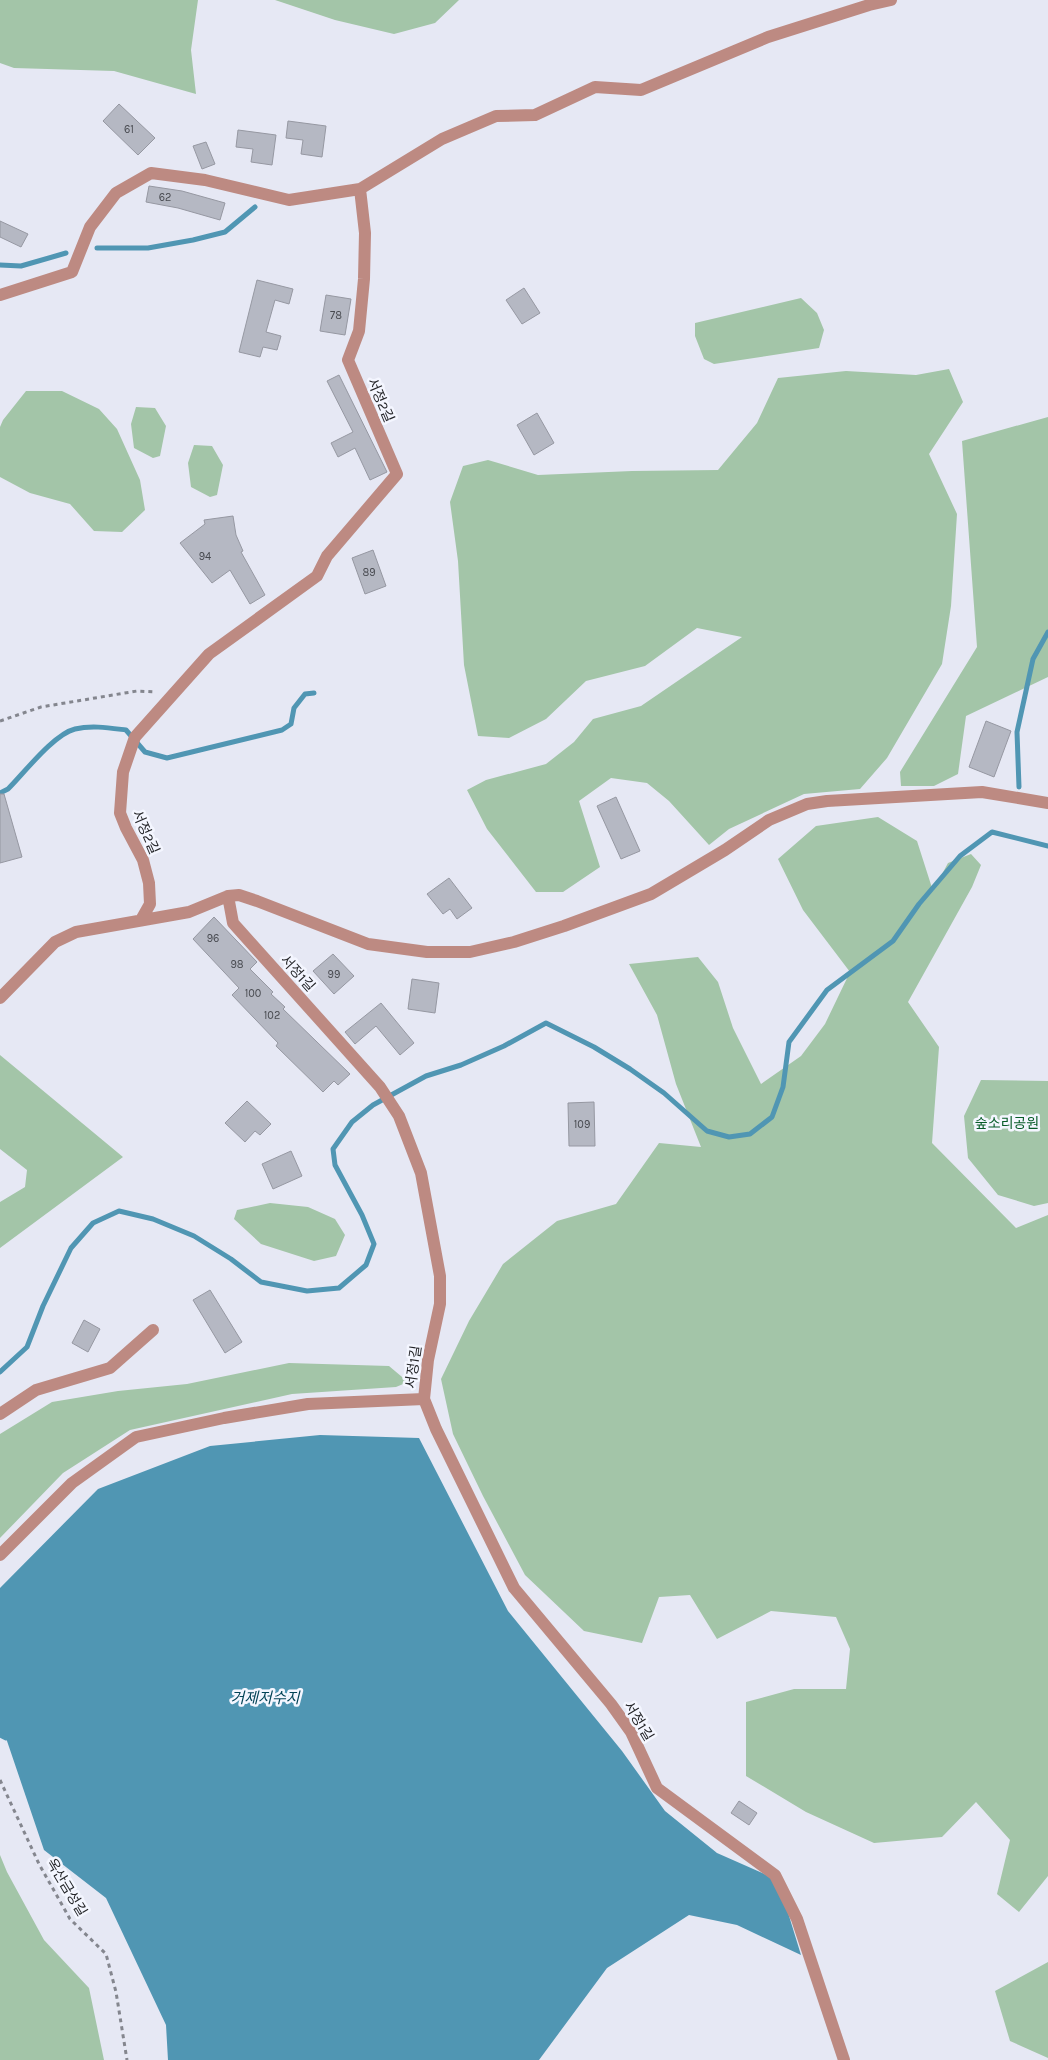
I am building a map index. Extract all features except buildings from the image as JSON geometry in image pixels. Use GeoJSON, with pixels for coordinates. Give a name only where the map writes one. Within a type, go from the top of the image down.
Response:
{"type":"FeatureCollection","features":[{"type":"Feature","properties":{"kind":"street"},"geometry":{"type":"LineString","coordinates":[[0,295],[72,272],[90,227],[116,193],[151,173],[205,180],[289,200],[360,189],[442,139],[496,116],[535,114],[595,87],[641,90],[768,37],[869,5],[891,0]]}},
{"type":"Feature","properties":{"kind":"street","name":"서정2길"},"geometry":{"type":"LineString","coordinates":[[141,920],[150,904],[149,883],[143,860],[120,813],[123,772],[135,737],[209,654],[317,576],[327,556],[397,474],[348,360],[359,331],[364,279],[365,233],[360,189]]}},
{"type":"Feature","properties":{"kind":"street"},"geometry":{"type":"LineString","coordinates":[[0,998],[54,942],[76,932],[189,912],[228,896],[239,895],[257,901],[368,944],[427,952],[470,952],[514,942],[564,926],[651,894],[717,855],[769,820],[807,804],[826,801],[982,792],[1048,803]]}},
{"type":"Feature","properties":{"kind":"street","name":"서정1길"},"geometry":{"type":"LineString","coordinates":[[228,896],[233,923],[380,1087],[398,1116],[421,1173],[440,1276],[440,1304],[428,1360],[424,1399],[436,1429],[514,1588],[611,1704],[631,1732],[657,1788],[776,1876],[797,1919],[844,2060]]}},
{"type":"Feature","properties":{"kind":"street"},"geometry":{"type":"LineString","coordinates":[[0,1414],[36,1390],[110,1368],[153,1330]]}},
{"type":"Feature","properties":{"kind":"street"},"geometry":{"type":"LineString","coordinates":[[0,1555],[72,1483],[136,1437],[224,1418],[308,1404],[424,1399]]}},
{"type":"Feature","properties":{"kind":"path"},"geometry":{"type":"LineString","coordinates":[[0,721],[41,707],[137,691],[172,694]]}},
{"type":"Feature","properties":{"kind":"path","name":"옥산금성길"},"geometry":{"type":"LineString","coordinates":[[0,1780],[39,1864],[70,1919],[106,1954],[116,1992],[127,2060]]}},
{"type":"Feature","properties":{"kind":"green space"},"geometry":{"type":"Polygon","coordinates":[[[0,0],[198,0],[191,50],[196,94],[114,71],[14,68],[0,63],[0,0]]]}},
{"type":"Feature","properties":{"kind":"green space"},"geometry":{"type":"Polygon","coordinates":[[[275,0],[459,0],[435,23],[394,34],[335,20],[275,0]]]}},
{"type":"Feature","properties":{"kind":"green space"},"geometry":{"type":"Polygon","coordinates":[[[801,298],[817,313],[824,330],[819,348],[714,364],[704,359],[695,336],[695,323],[801,298]]]}},
{"type":"Feature","properties":{"kind":"green space"},"geometry":{"type":"Polygon","coordinates":[[[949,369],[963,402],[929,454],[957,514],[951,606],[942,664],[887,758],[860,789],[804,794],[729,829],[709,845],[669,801],[647,783],[611,778],[579,801],[600,867],[563,892],[536,892],[487,829],[467,790],[486,780],[546,764],[574,742],[593,719],[641,706],[742,637],[697,628],[645,666],[586,681],[546,719],[509,738],[478,736],[464,665],[458,561],[450,502],[463,466],[488,460],[538,475],[718,470],[757,423],[778,378],[846,371],[916,375],[949,369]]]}},
{"type":"Feature","properties":{"kind":"green space"},"geometry":{"type":"Polygon","coordinates":[[[26,391],[62,391],[99,409],[117,429],[140,480],[145,510],[122,532],[94,531],[70,504],[30,493],[0,477],[0,427],[3,420],[26,391]]]}},
{"type":"Feature","properties":{"kind":"green space"},"geometry":{"type":"Polygon","coordinates":[[[136,407],[155,408],[166,426],[160,456],[153,458],[134,448],[131,424],[136,407]]]}},
{"type":"Feature","properties":{"kind":"green space"},"geometry":{"type":"Polygon","coordinates":[[[1048,417],[1048,677],[966,716],[958,774],[934,786],[901,786],[900,772],[977,647],[962,441],[1048,417]]]}},
{"type":"Feature","properties":{"kind":"green space"},"geometry":{"type":"Polygon","coordinates":[[[194,445],[212,446],[223,465],[217,495],[210,497],[191,487],[188,463],[194,445]]]}},
{"type":"Feature","properties":{"kind":"green space"},"geometry":{"type":"Polygon","coordinates":[[[878,817],[917,841],[933,891],[948,863],[971,854],[981,865],[972,887],[908,1002],[939,1047],[932,1143],[1016,1228],[1048,1215],[1048,1876],[1019,1912],[997,1894],[1010,1840],[976,1802],[942,1837],[874,1843],[806,1812],[746,1776],[746,1702],[794,1689],[846,1689],[850,1649],[836,1617],[771,1611],[717,1639],[690,1595],[659,1597],[642,1643],[584,1631],[525,1575],[453,1434],[441,1379],[469,1321],[503,1264],[557,1221],[616,1204],[659,1143],[701,1147],[676,1084],[657,1015],[629,964],[698,957],[718,982],[733,1028],[761,1084],[801,1056],[825,1024],[850,972],[803,910],[778,859],[816,826],[878,817]]]}},
{"type":"Feature","properties":{"kind":"green space"},"geometry":{"type":"Polygon","coordinates":[[[0,1055],[123,1157],[0,1248],[0,1202],[25,1187],[27,1170],[0,1149],[0,1055]]]}},
{"type":"Feature","properties":{"kind":"green space","name":"숲소리공원"},"geometry":{"type":"Polygon","coordinates":[[[981,1080],[1048,1081],[1048,1203],[1034,1206],[998,1195],[968,1158],[964,1116],[981,1080]]]}},
{"type":"Feature","properties":{"kind":"green space"},"geometry":{"type":"Polygon","coordinates":[[[270,1203],[308,1207],[335,1219],[345,1235],[336,1256],[314,1261],[261,1244],[234,1219],[237,1210],[270,1203]]]}},
{"type":"Feature","properties":{"kind":"green space"},"geometry":{"type":"Polygon","coordinates":[[[289,1363],[389,1366],[408,1382],[396,1387],[292,1394],[130,1430],[63,1473],[0,1538],[0,1434],[52,1402],[118,1391],[187,1384],[289,1363]]]}},
{"type":"Feature","properties":{"kind":"green space"},"geometry":{"type":"Polygon","coordinates":[[[0,1855],[7,1872],[44,1940],[89,1988],[104,2060],[0,2060],[0,1855]]]}},
{"type":"Feature","properties":{"kind":"green space"},"geometry":{"type":"Polygon","coordinates":[[[1048,1962],[1048,2058],[1010,2041],[995,1991],[1048,1962]]]}},
{"type":"Feature","properties":{"kind":"water","name":"거제저수지"},"geometry":{"type":"Polygon","coordinates":[[[320,1435],[419,1438],[508,1611],[622,1751],[665,1811],[717,1853],[778,1880],[801,1955],[737,1925],[689,1915],[607,1968],[539,2060],[168,2060],[166,2025],[106,1898],[44,1850],[6,1738],[0,1733],[0,1588],[98,1489],[210,1446],[320,1435]]]}},
{"type":"Feature","properties":{"kind":"waterway"},"geometry":{"type":"LineString","coordinates":[[97,248],[148,248],[225,232],[255,207]]}},
{"type":"Feature","properties":{"kind":"waterway"},"geometry":{"type":"LineString","coordinates":[[0,265],[21,266],[66,253]]}},
{"type":"Feature","properties":{"kind":"waterway"},"geometry":{"type":"LineString","coordinates":[[1019,787],[1017,732],[1033,659],[1048,632]]}},
{"type":"Feature","properties":{"kind":"waterway"},"geometry":{"type":"LineString","coordinates":[[0,793],[8,789],[58,738],[75,729],[94,727],[126,730],[145,752],[167,758],[282,730],[291,724],[294,708],[305,694],[314,693]]}},
{"type":"Feature","properties":{"kind":"waterway"},"geometry":{"type":"LineString","coordinates":[[0,1372],[27,1347],[43,1306],[71,1248],[93,1223],[119,1211],[153,1219],[194,1236],[231,1259],[261,1282],[307,1291],[339,1288],[366,1265],[374,1244],[362,1215],[335,1165],[333,1149],[352,1122],[373,1105],[426,1076],[461,1065],[504,1046],[546,1023],[594,1047],[630,1069],[664,1093],[707,1131],[729,1137],[750,1134],[772,1117],[783,1087],[789,1042],[827,990],[893,941],[919,904],[960,856],[992,832],[1048,846]]}},
{"type":"Feature","properties":{"kind":"waterway"},"geometry":{"type":"LineString","coordinates":[[0,1735],[6,1738]]}}]}
